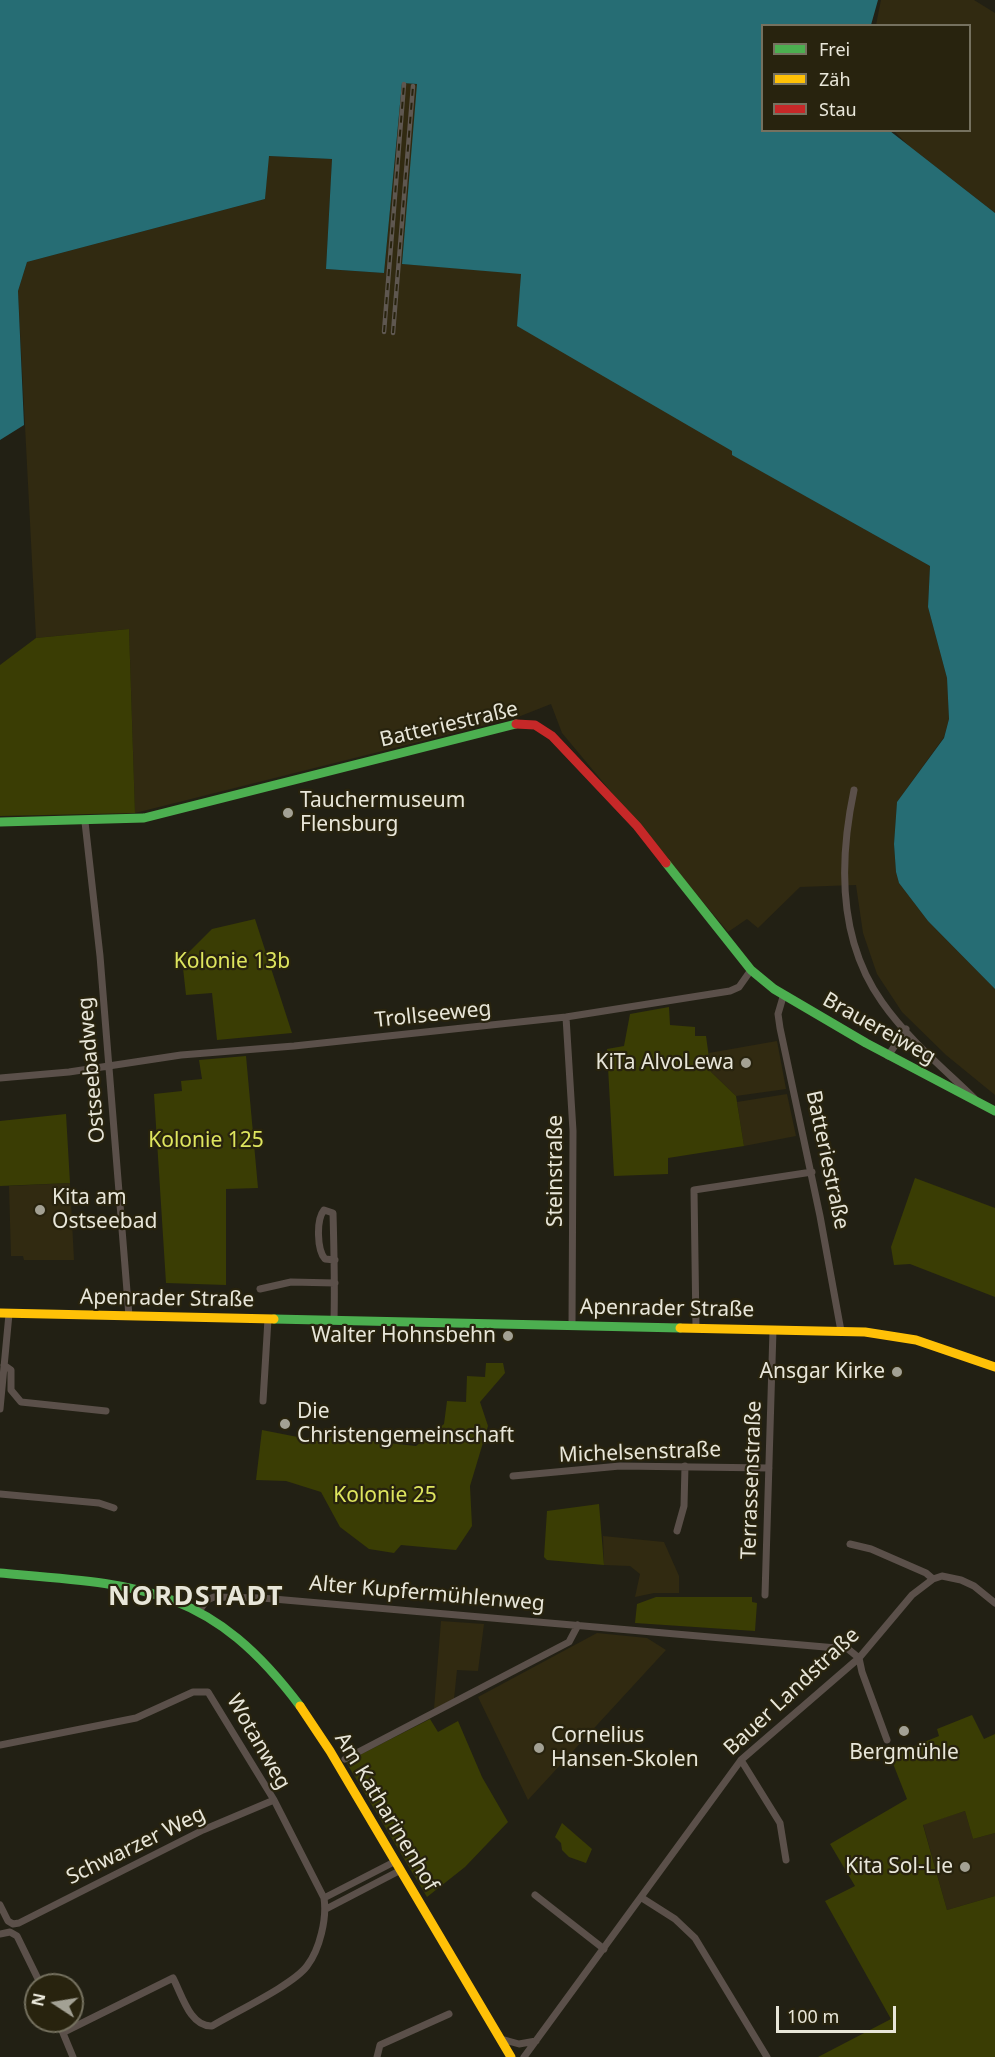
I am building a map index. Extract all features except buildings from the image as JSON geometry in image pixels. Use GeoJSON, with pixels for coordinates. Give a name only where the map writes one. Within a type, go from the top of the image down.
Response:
{"type":"FeatureCollection","features":[{"type":"Feature","properties":{"kind":"street","name":"Batteriestraße"},"geometry":{"type":"LineString","coordinates":[[0,822],[85,822],[144,818],[516,724],[535,725],[552,736],[628,816],[752,970]]}},
{"type":"Feature","properties":{"kind":"street"},"geometry":{"type":"LineString","coordinates":[[854,790],[844,856],[844,880],[852,936],[878,996],[906,1029],[980,1104]]}},
{"type":"Feature","properties":{"kind":"street","name":"Ostseebadweg"},"geometry":{"type":"LineString","coordinates":[[85,822],[109,1066],[129,1316]]}},
{"type":"Feature","properties":{"kind":"street","name":"Brauereiweg"},"geometry":{"type":"LineString","coordinates":[[752,970],[783,997],[888,1056],[995,1111]]}},
{"type":"Feature","properties":{"kind":"street","name":"Trollseeweg"},"geometry":{"type":"LineString","coordinates":[[0,1078],[109,1066],[181,1055],[294,1046],[566,1017],[730,991],[739,987],[752,970]]}},
{"type":"Feature","properties":{"kind":"street","name":"Batteriestraße"},"geometry":{"type":"LineString","coordinates":[[783,997],[778,1014],[780,1028],[812,1172],[841,1331]]}},
{"type":"Feature","properties":{"kind":"street","name":"Steinstraße"},"geometry":{"type":"LineString","coordinates":[[566,1017],[573,1110],[572,1325]]}},
{"type":"Feature","properties":{"kind":"street"},"geometry":{"type":"LineString","coordinates":[[888,1056],[906,1029]]}},
{"type":"Feature","properties":{"kind":"street"},"geometry":{"type":"LineString","coordinates":[[696,1328],[694,1190],[812,1172]]}},
{"type":"Feature","properties":{"kind":"street"},"geometry":{"type":"LineString","coordinates":[[334,1260],[325,1259],[321,1252],[320,1217],[324,1210],[333,1214],[335,1283],[334,1320]]}},
{"type":"Feature","properties":{"kind":"street","name":"Apenrader Straße"},"geometry":{"type":"LineString","coordinates":[[260,1289],[291,1282],[335,1283]]}},
{"type":"Feature","properties":{"kind":"street"},"geometry":{"type":"LineString","coordinates":[[0,1409],[5,1313]]}},
{"type":"Feature","properties":{"kind":"street","name":"Apenrader Straße"},"geometry":{"type":"LineString","coordinates":[[5,1313],[841,1331],[916,1340],[995,1367]]}},
{"type":"Feature","properties":{"kind":"street"},"geometry":{"type":"LineString","coordinates":[[263,1401],[268,1319]]}},
{"type":"Feature","properties":{"kind":"street","name":"Terrassenstraße"},"geometry":{"type":"LineString","coordinates":[[765,1594],[773,1330]]}},
{"type":"Feature","properties":{"kind":"street"},"geometry":{"type":"LineString","coordinates":[[4,1365],[10,1367],[11,1390],[21,1402],[106,1412]]}},
{"type":"Feature","properties":{"kind":"street","name":"Michelsenstraße"},"geometry":{"type":"LineString","coordinates":[[513,1476],[621,1466],[769,1468]]}},
{"type":"Feature","properties":{"kind":"street"},"geometry":{"type":"LineString","coordinates":[[677,1532],[684,1506],[685,1466]]}},
{"type":"Feature","properties":{"kind":"street"},"geometry":{"type":"LineString","coordinates":[[0,1494],[99,1503],[114,1508]]}},
{"type":"Feature","properties":{"kind":"street"},"geometry":{"type":"LineString","coordinates":[[850,1544],[871,1549],[926,1573],[933,1579],[942,1576],[961,1580],[974,1586],[995,1603]]}},
{"type":"Feature","properties":{"kind":"street"},"geometry":{"type":"LineString","coordinates":[[0,1573],[132,1586],[199,1611]]}},
{"type":"Feature","properties":{"kind":"street","name":"Bauer Landstraße"},"geometry":{"type":"LineString","coordinates":[[524,2057],[741,1760],[859,1658],[912,1595],[933,1579]]}},
{"type":"Feature","properties":{"kind":"street","name":"Alter Kupfermühlenweg"},"geometry":{"type":"LineString","coordinates":[[199,1611],[207,1600],[225,1596],[848,1649],[859,1658]]}},
{"type":"Feature","properties":{"kind":"street","name":"Am Katharinenhof"},"geometry":{"type":"LineString","coordinates":[[199,1611],[226,1628],[258,1654],[284,1682],[512,2057]]}},
{"type":"Feature","properties":{"kind":"street"},"geometry":{"type":"LineString","coordinates":[[345,1759],[569,1642],[578,1625]]}},
{"type":"Feature","properties":{"kind":"street"},"geometry":{"type":"LineString","coordinates":[[859,1658],[887,1740]]}},
{"type":"Feature","properties":{"kind":"street","name":"Wotanweg"},"geometry":{"type":"LineString","coordinates":[[0,1744],[136,1718],[193,1692],[204,1690],[212,1695],[274,1800],[324,1898],[326,1909]]}},
{"type":"Feature","properties":{"kind":"street"},"geometry":{"type":"LineString","coordinates":[[741,1760],[780,1823],[786,1860]]}},
{"type":"Feature","properties":{"kind":"street","name":"Schwarzer Weg"},"geometry":{"type":"LineString","coordinates":[[0,1905],[8,1921],[13,1924],[203,1830],[274,1800]]}},
{"type":"Feature","properties":{"kind":"street"},"geometry":{"type":"LineString","coordinates":[[324,1898],[394,1862]]}},
{"type":"Feature","properties":{"kind":"street"},"geometry":{"type":"LineString","coordinates":[[84,2022],[173,1978],[195,2022],[204,2026],[212,2026],[294,1978],[307,1966],[316,1948],[326,1909],[399,1871]]}},
{"type":"Feature","properties":{"kind":"street"},"geometry":{"type":"LineString","coordinates":[[535,1895],[604,1949]]}},
{"type":"Feature","properties":{"kind":"street"},"geometry":{"type":"LineString","coordinates":[[642,1898],[675,1919],[695,1938],[767,2057]]}},
{"type":"Feature","properties":{"kind":"street"},"geometry":{"type":"LineString","coordinates":[[0,1934],[10,1932],[17,1936],[34,1973]]}},
{"type":"Feature","properties":{"kind":"street"},"geometry":{"type":"LineString","coordinates":[[377,2057],[380,2045],[449,2014]]}},
{"type":"Feature","properties":{"kind":"street"},"geometry":{"type":"LineString","coordinates":[[64,2033],[74,2057]]}},
{"type":"Feature","properties":{"kind":"street"},"geometry":{"type":"LineString","coordinates":[[501,2039],[519,2044],[536,2041]]}},
{"type":"Feature","properties":{"kind":"shaded area"},"geometry":{"type":"Polygon","coordinates":[[[881,0],[974,0],[995,13],[995,213],[909,146],[895,132],[971,132],[971,24],[876,24],[881,0]]]}},
{"type":"Feature","properties":{"kind":"shaded area"},"geometry":{"type":"Polygon","coordinates":[[[402,83],[418,84],[402,264],[521,273],[518,326],[681,419],[733,451],[733,455],[930,566],[928,607],[947,678],[949,719],[944,737],[897,802],[894,844],[896,872],[899,883],[928,921],[995,989],[995,1095],[946,1055],[902,1012],[877,974],[863,933],[856,885],[800,887],[758,928],[747,919],[728,932],[562,733],[551,704],[518,717],[135,813],[129,629],[36,638],[18,291],[27,262],[265,199],[268,156],[332,159],[326,269],[384,273],[402,83]]]}},
{"type":"Feature","properties":{"kind":"shaded area","name":"KiTa AlvoLewa"},"geometry":{"type":"Polygon","coordinates":[[[777,1041],[786,1089],[736,1096],[711,1072],[709,1053],[777,1041]]]}},
{"type":"Feature","properties":{"kind":"shaded area"},"geometry":{"type":"Polygon","coordinates":[[[787,1094],[796,1136],[744,1146],[737,1102],[787,1094]]]}},
{"type":"Feature","properties":{"kind":"shaded area","name":"Kita am Ostseebad"},"geometry":{"type":"Polygon","coordinates":[[[70,1183],[74,1260],[24,1260],[23,1256],[11,1256],[9,1186],[70,1183]]]}},
{"type":"Feature","properties":{"kind":"shaded area"},"geometry":{"type":"Polygon","coordinates":[[[603,1536],[664,1542],[679,1576],[679,1593],[654,1593],[635,1597],[640,1574],[630,1566],[604,1565],[603,1536]]]}},
{"type":"Feature","properties":{"kind":"shaded area"},"geometry":{"type":"Polygon","coordinates":[[[441,1621],[484,1624],[478,1671],[457,1670],[454,1699],[434,1709],[441,1621]]]}},
{"type":"Feature","properties":{"kind":"shaded area","name":"Cornelius Hansen-Skolen"},"geometry":{"type":"Polygon","coordinates":[[[597,1633],[647,1638],[666,1650],[528,1800],[478,1697],[597,1633]]]}},
{"type":"Feature","properties":{"kind":"shaded area","name":"Kita Sol-Lie"},"geometry":{"type":"Polygon","coordinates":[[[965,1811],[973,1839],[995,1833],[995,1896],[947,1910],[923,1824],[965,1811]]]}},
{"type":"Feature","properties":{"kind":"green space"},"geometry":{"type":"Polygon","coordinates":[[[129,629],[135,813],[0,816],[0,665],[36,638],[129,629]]]}},
{"type":"Feature","properties":{"kind":"green space","name":"Kolonie 13b"},"geometry":{"type":"Polygon","coordinates":[[[255,919],[292,1033],[217,1040],[212,993],[186,995],[182,959],[212,929],[255,919]]]}},
{"type":"Feature","properties":{"kind":"green space"},"geometry":{"type":"Polygon","coordinates":[[[669,1007],[670,1025],[695,1027],[695,1036],[706,1036],[711,1072],[736,1096],[744,1146],[668,1158],[668,1174],[614,1176],[607,1049],[624,1046],[630,1014],[669,1007]]]}},
{"type":"Feature","properties":{"kind":"green space","name":"Kolonie 125"},"geometry":{"type":"Polygon","coordinates":[[[246,1056],[258,1188],[226,1189],[226,1285],[166,1283],[154,1094],[182,1091],[181,1081],[202,1079],[199,1060],[246,1056]]]}},
{"type":"Feature","properties":{"kind":"green space"},"geometry":{"type":"Polygon","coordinates":[[[66,1114],[70,1183],[0,1186],[0,1121],[66,1114]]]}},
{"type":"Feature","properties":{"kind":"green space"},"geometry":{"type":"Polygon","coordinates":[[[915,1178],[995,1208],[995,1297],[910,1264],[894,1265],[891,1247],[915,1178]]]}},
{"type":"Feature","properties":{"kind":"green space","name":"Kolonie 25"},"geometry":{"type":"Polygon","coordinates":[[[486,1363],[503,1363],[505,1373],[480,1402],[488,1426],[470,1486],[472,1526],[456,1550],[401,1545],[394,1553],[369,1549],[340,1527],[321,1492],[286,1481],[256,1480],[262,1430],[323,1442],[324,1436],[416,1446],[444,1424],[447,1401],[466,1402],[467,1376],[485,1377],[486,1363]]]}},
{"type":"Feature","properties":{"kind":"green space"},"geometry":{"type":"Polygon","coordinates":[[[599,1504],[604,1565],[547,1560],[544,1557],[547,1511],[599,1504]]]}},
{"type":"Feature","properties":{"kind":"green space"},"geometry":{"type":"Polygon","coordinates":[[[656,1597],[752,1597],[752,1602],[757,1603],[755,1631],[635,1623],[637,1604],[656,1597]]]}},
{"type":"Feature","properties":{"kind":"green space"},"geometry":{"type":"Polygon","coordinates":[[[972,1715],[984,1739],[995,1734],[995,1833],[973,1839],[965,1811],[923,1825],[947,1910],[995,1896],[995,2057],[818,2057],[891,2019],[825,1901],[855,1886],[830,1844],[907,1799],[890,1756],[939,1736],[937,1729],[972,1715]]]}},
{"type":"Feature","properties":{"kind":"green space"},"geometry":{"type":"Polygon","coordinates":[[[430,1719],[438,1732],[458,1721],[482,1777],[508,1822],[465,1867],[427,1897],[346,1762],[430,1719]]]}},
{"type":"Feature","properties":{"kind":"green space"},"geometry":{"type":"Polygon","coordinates":[[[562,1823],[592,1849],[586,1863],[569,1857],[562,1850],[561,1843],[555,1837],[562,1823]]]}},
{"type":"Feature","properties":{"kind":"water"},"geometry":{"type":"Polygon","coordinates":[[[0,0],[878,0],[871,24],[761,24],[761,132],[891,132],[995,213],[995,989],[928,921],[899,883],[896,872],[894,844],[897,802],[944,738],[949,719],[947,678],[928,607],[930,566],[732,455],[732,451],[517,326],[521,274],[402,264],[417,84],[402,83],[384,273],[326,269],[332,159],[269,156],[265,199],[27,262],[18,291],[24,425],[0,440],[0,0]]]}},
{"type":"Feature","properties":{"kind":"railway"},"geometry":{"type":"LineString","coordinates":[[384,332],[404,84]]}},
{"type":"Feature","properties":{"kind":"railway"},"geometry":{"type":"LineString","coordinates":[[393,333],[413,86]]}},
{"type":"Feature","properties":{"kind":"traffic: fast"},"geometry":{"type":"LineString","coordinates":[[0,822],[144,818],[516,724]]}},
{"type":"Feature","properties":{"kind":"traffic: fast"},"geometry":{"type":"LineString","coordinates":[[666,863],[751,970],[774,989],[866,1043],[995,1111]]}},
{"type":"Feature","properties":{"kind":"traffic: fast"},"geometry":{"type":"LineString","coordinates":[[274,1319],[680,1328]]}},
{"type":"Feature","properties":{"kind":"traffic: fast"},"geometry":{"type":"LineString","coordinates":[[0,1573],[132,1588],[168,1599],[202,1614],[234,1636],[267,1666],[300,1706]]}},
{"type":"Feature","properties":{"kind":"traffic: slow"},"geometry":{"type":"LineString","coordinates":[[0,1313],[274,1319]]}},
{"type":"Feature","properties":{"kind":"traffic: slow"},"geometry":{"type":"LineString","coordinates":[[680,1328],[865,1332],[916,1340],[995,1367]]}},
{"type":"Feature","properties":{"kind":"traffic: slow"},"geometry":{"type":"LineString","coordinates":[[300,1706],[330,1751],[511,2057]]}},
{"type":"Feature","properties":{"kind":"traffic: jam"},"geometry":{"type":"LineString","coordinates":[[516,724],[535,725],[552,736],[637,826],[666,863]]}},
{"type":"Feature","properties":{"kind":"place","name":"Tauchermuseum Flensburg"},"geometry":{"type":"Point","coordinates":[288,813]}},
{"type":"Feature","properties":{"kind":"place","name":"KiTa AlvoLewa"},"geometry":{"type":"Point","coordinates":[746,1063]}},
{"type":"Feature","properties":{"kind":"place","name":"Kita am Ostseebad"},"geometry":{"type":"Point","coordinates":[40,1210]}},
{"type":"Feature","properties":{"kind":"place","name":"Walter Hohnsbehn"},"geometry":{"type":"Point","coordinates":[508,1336]}},
{"type":"Feature","properties":{"kind":"place","name":"Ansgar Kirke"},"geometry":{"type":"Point","coordinates":[897,1372]}},
{"type":"Feature","properties":{"kind":"place","name":"Die Christengemeinschaft"},"geometry":{"type":"Point","coordinates":[285,1424]}},
{"type":"Feature","properties":{"kind":"place","name":"Bergmühle"},"geometry":{"type":"Point","coordinates":[904,1731]}},
{"type":"Feature","properties":{"kind":"place","name":"Cornelius Hansen-Skolen"},"geometry":{"type":"Point","coordinates":[539,1748]}},
{"type":"Feature","properties":{"kind":"place","name":"Kita Sol-Lie"},"geometry":{"type":"Point","coordinates":[965,1867]}},
{"type":"Feature","properties":{"kind":"district","name":"NORDSTADT"},"geometry":{"type":"Point","coordinates":[196,1597]}}]}
